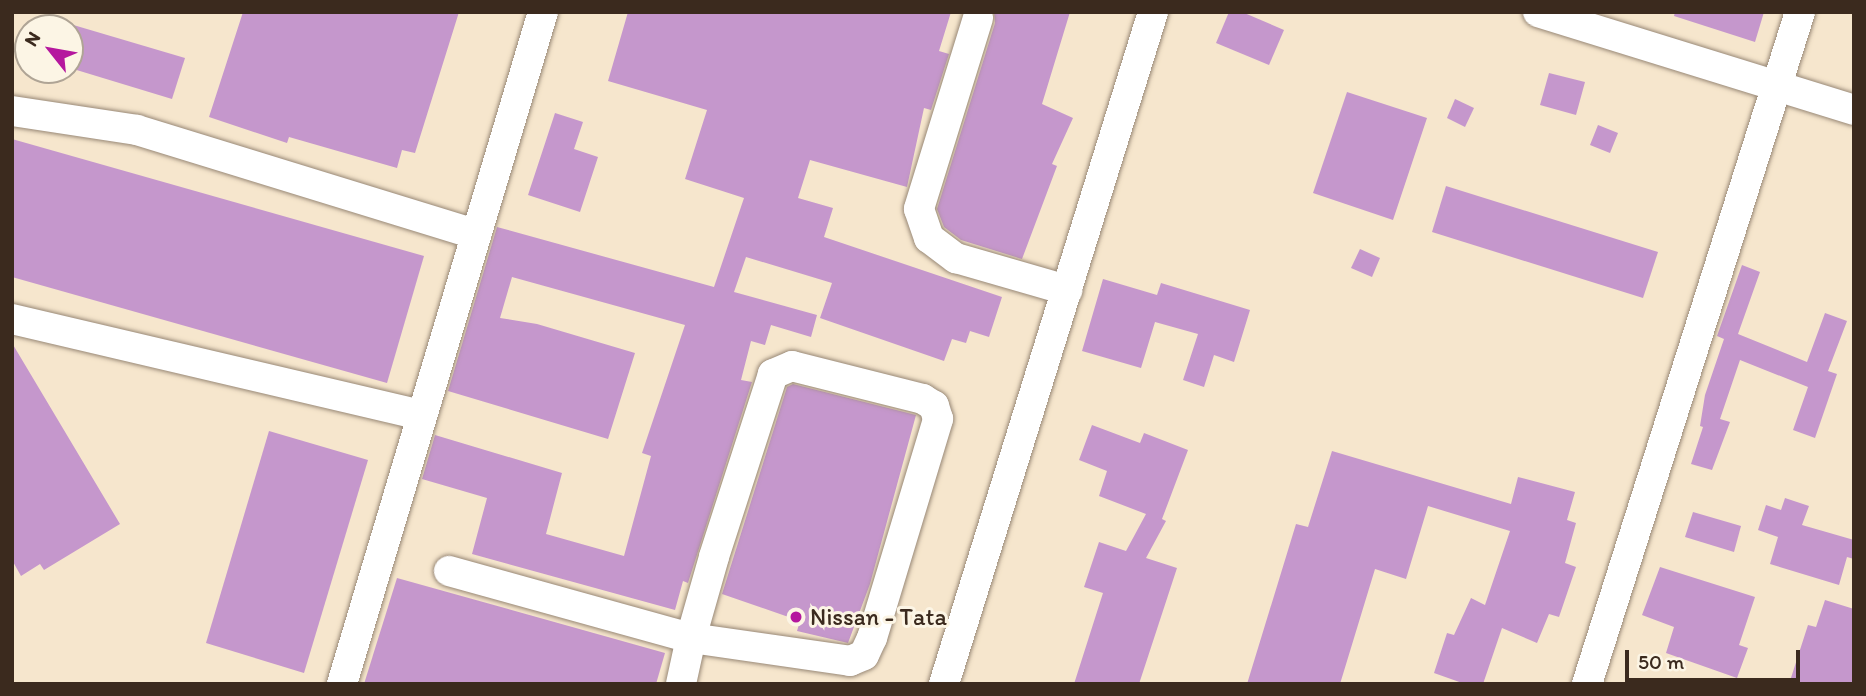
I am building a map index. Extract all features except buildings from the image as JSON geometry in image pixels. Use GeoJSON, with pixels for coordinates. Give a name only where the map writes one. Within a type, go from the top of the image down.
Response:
{"type":"FeatureCollection","features":[{"type":"Feature","properties":{"kind":"street"},"geometry":{"type":"LineString","coordinates":[[342,684],[543,12]]}},
{"type":"Feature","properties":{"kind":"street"},"geometry":{"type":"LineString","coordinates":[[944,684],[1153,12]]}},
{"type":"Feature","properties":{"kind":"street"},"geometry":{"type":"LineString","coordinates":[[1538,12],[1854,110]]}},
{"type":"Feature","properties":{"kind":"street"},"geometry":{"type":"LineString","coordinates":[[1587,684],[1800,12]]}},
{"type":"Feature","properties":{"kind":"street"},"geometry":{"type":"LineString","coordinates":[[978,18],[919,209],[929,238],[956,258],[1067,290]]}},
{"type":"Feature","properties":{"kind":"street"},"geometry":{"type":"LineString","coordinates":[[12,111],[137,130],[476,234]]}},
{"type":"Feature","properties":{"kind":"street"},"geometry":{"type":"LineString","coordinates":[[12,319],[422,415]]}},
{"type":"Feature","properties":{"kind":"street"},"geometry":{"type":"LineString","coordinates":[[449,571],[691,638],[799,657],[850,662],[864,655],[938,419],[934,406],[923,399],[792,366],[773,374],[691,638],[681,684]]}},
{"type":"Feature","properties":{"kind":"place","name":"Nissan - Tata"},"geometry":{"type":"Point","coordinates":[796,617]}}]}
